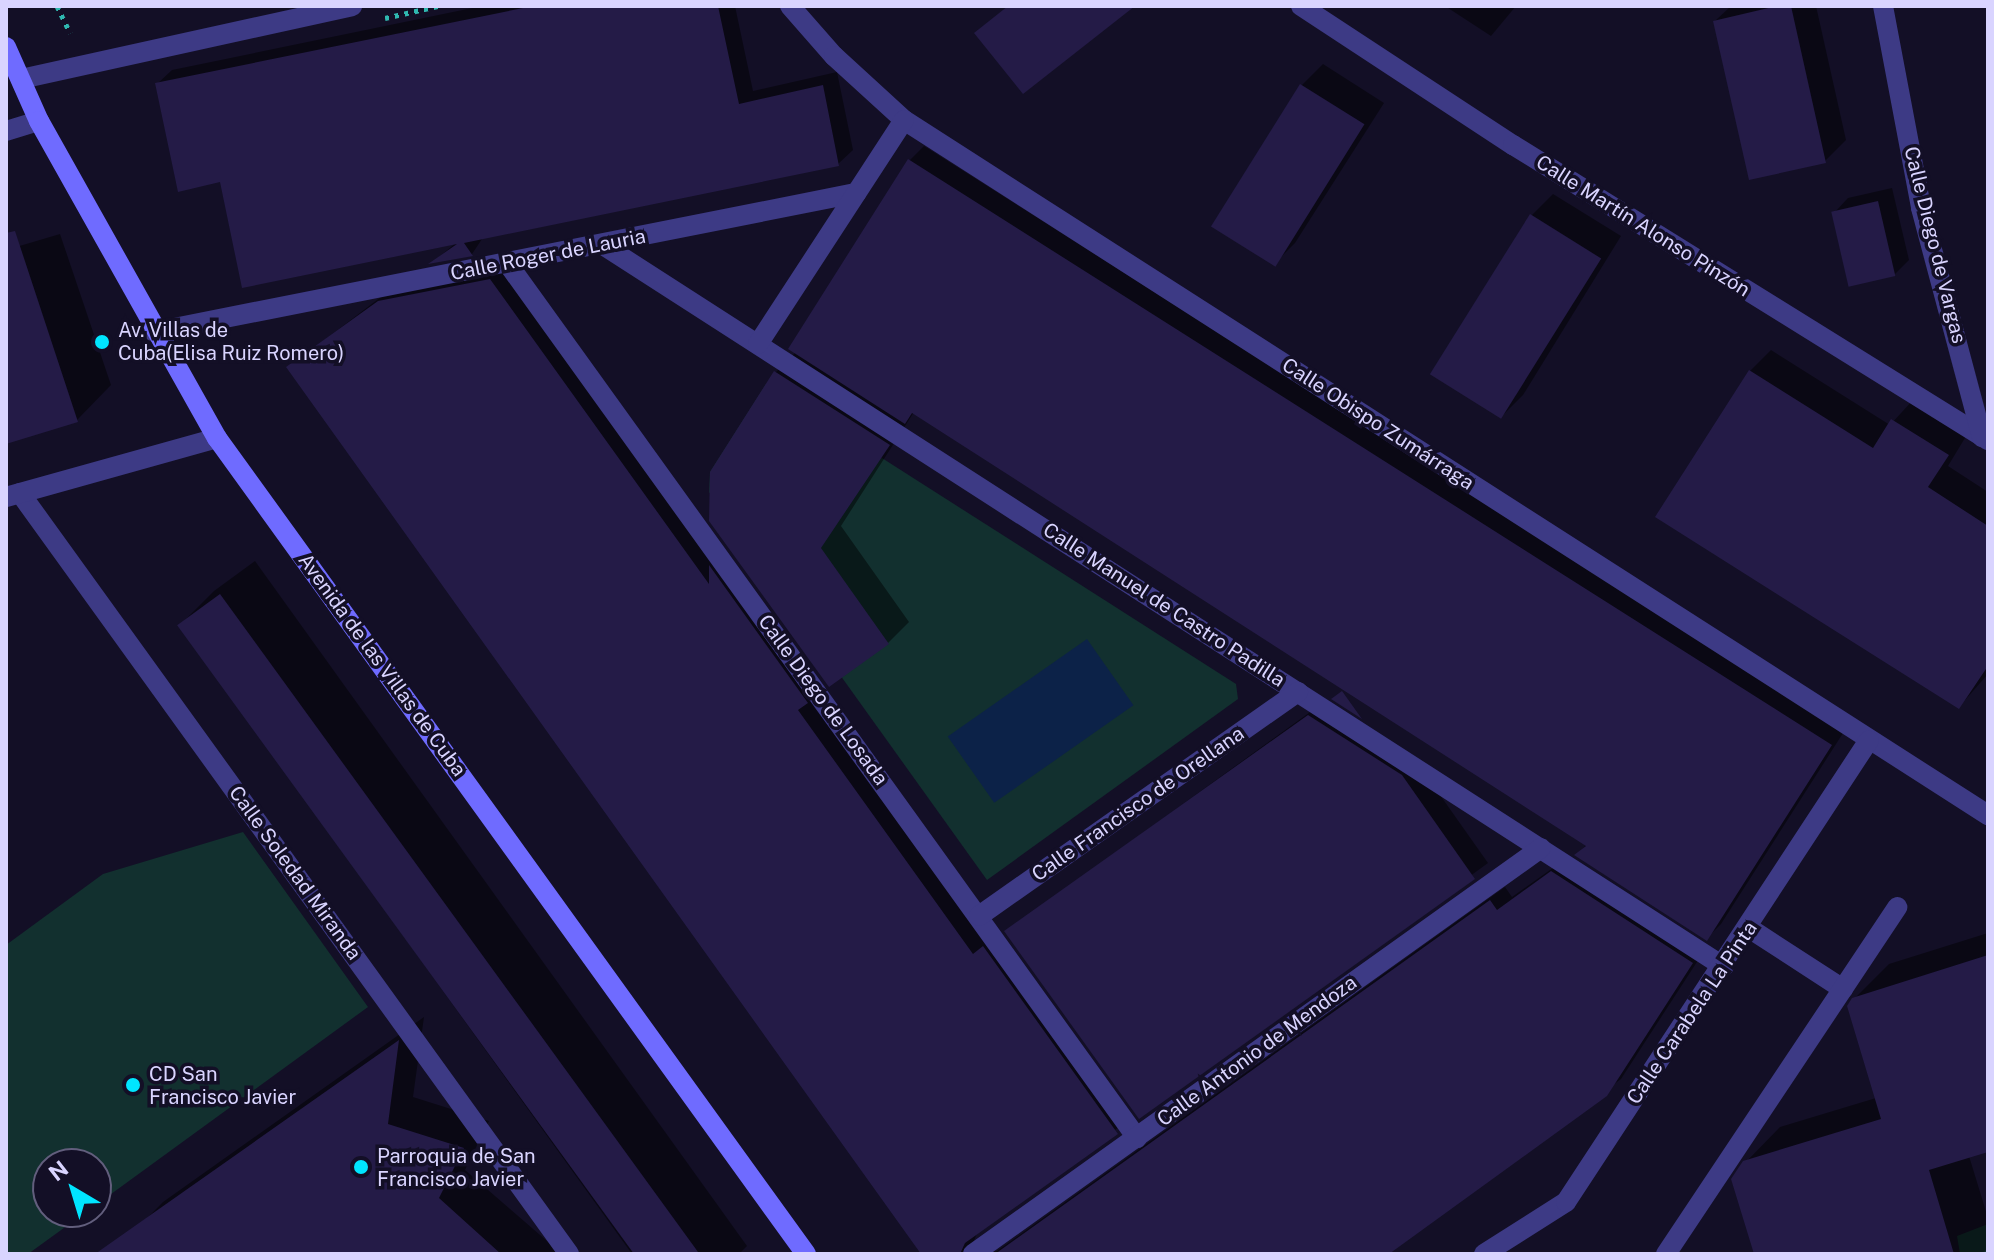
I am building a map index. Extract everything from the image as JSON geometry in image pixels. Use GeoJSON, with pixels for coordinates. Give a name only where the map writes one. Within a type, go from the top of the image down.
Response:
{"type":"FeatureCollection","features":[{"type":"Feature","properties":{"kind":"street"},"geometry":{"type":"LineString","coordinates":[[21,79],[352,6]]}},
{"type":"Feature","properties":{"kind":"street","name":"Calle Obispo Zumárraga"},"geometry":{"type":"LineString","coordinates":[[790,6],[834,56],[904,120],[1988,815]]}},
{"type":"Feature","properties":{"kind":"street","name":"Calle Martín Alonso Pinzón"},"geometry":{"type":"LineString","coordinates":[[1301,6],[1513,145],[1985,438]]}},
{"type":"Feature","properties":{"kind":"street","name":"Calle Diego de Vargas"},"geometry":{"type":"LineString","coordinates":[[1883,6],[1921,208],[1985,438]]}},
{"type":"Feature","properties":{"kind":"street","name":"Avenida de las Villas de Cuba"},"geometry":{"type":"LineString","coordinates":[[6,47],[39,121],[154,332],[217,438],[806,1254]]}},
{"type":"Feature","properties":{"kind":"street"},"geometry":{"type":"LineString","coordinates":[[758,344],[904,120]]}},
{"type":"Feature","properties":{"kind":"street"},"geometry":{"type":"LineString","coordinates":[[6,131],[39,121]]}},
{"type":"Feature","properties":{"kind":"street","name":"Calle Roger de Lauria"},"geometry":{"type":"LineString","coordinates":[[154,332],[856,193]]}},
{"type":"Feature","properties":{"kind":"street","name":"Calle Manuel de Castro Padilla"},"geometry":{"type":"LineString","coordinates":[[603,245],[1724,967]]}},
{"type":"Feature","properties":{"kind":"street","name":"Calle Diego de Losada"},"geometry":{"type":"LineString","coordinates":[[508,264],[1137,1138]]}},
{"type":"Feature","properties":{"kind":"street"},"geometry":{"type":"LineString","coordinates":[[13,495],[217,438]]}},
{"type":"Feature","properties":{"kind":"street","name":"Calle Soledad Miranda"},"geometry":{"type":"LineString","coordinates":[[13,495],[569,1254]]}},
{"type":"Feature","properties":{"kind":"street","name":"Calle Francisco de Orellana"},"geometry":{"type":"LineString","coordinates":[[979,916],[1298,692]]}},
{"type":"Feature","properties":{"kind":"street","name":"Calle Carabela La Pinta"},"geometry":{"type":"LineString","coordinates":[[1484,1254],[1566,1202],[1724,967],[1869,740]]}},
{"type":"Feature","properties":{"kind":"street","name":"Calle Antonio de Mendoza"},"geometry":{"type":"LineString","coordinates":[[973,1254],[1541,848]]}},
{"type":"Feature","properties":{"kind":"street"},"geometry":{"type":"LineString","coordinates":[[1666,1254],[1897,907]]}},
{"type":"Feature","properties":{"kind":"street"},"geometry":{"type":"LineString","coordinates":[[1749,928],[1843,989]]}},
{"type":"Feature","properties":{"kind":"path"},"geometry":{"type":"LineString","coordinates":[[57,6],[73,39]]}},
{"type":"Feature","properties":{"kind":"green space"},"geometry":{"type":"Polygon","coordinates":[[[766,384],[1236,684],[1238,699],[987,880],[709,492],[710,472],[766,384]]]}},
{"type":"Feature","properties":{"kind":"green space","name":"CD San Francisco Javier"},"geometry":{"type":"Polygon","coordinates":[[[243,832],[368,1007],[112,1193],[112,1148],[32,1148],[32,1228],[64,1228],[28,1254],[6,1254],[6,945],[103,874],[243,832]]]}},
{"type":"Feature","properties":{"kind":"green space"},"geometry":{"type":"Polygon","coordinates":[[[1988,1224],[1988,1254],[1960,1254],[1957,1236],[1988,1224]]]}},
{"type":"Feature","properties":{"kind":"water"},"geometry":{"type":"Polygon","coordinates":[[[1087,639],[1133,705],[994,803],[948,737],[1087,639]]]}},
{"type":"Feature","properties":{"kind":"building"},"geometry":{"type":"Polygon","coordinates":[[[533,6],[718,6],[739,104],[823,85],[839,166],[464,243],[473,256],[428,264],[457,244],[242,288],[220,182],[178,192],[155,83],[533,6]]]}},
{"type":"Feature","properties":{"kind":"building"},"geometry":{"type":"Polygon","coordinates":[[[1008,6],[1135,6],[1023,94],[974,33],[1008,6]]]}},
{"type":"Feature","properties":{"kind":"building"},"geometry":{"type":"Polygon","coordinates":[[[1777,6],[1791,6],[1826,163],[1749,180],[1713,21],[1777,6]]]}},
{"type":"Feature","properties":{"kind":"building"},"geometry":{"type":"Polygon","coordinates":[[[1300,84],[1364,124],[1275,267],[1211,226],[1300,84]]]}},
{"type":"Feature","properties":{"kind":"building"},"geometry":{"type":"Polygon","coordinates":[[[908,159],[1832,745],[1707,941],[1574,855],[1586,846],[912,413],[905,424],[788,349],[908,159]]]}},
{"type":"Feature","properties":{"kind":"building"},"geometry":{"type":"Polygon","coordinates":[[[1878,201],[1895,276],[1849,287],[1831,212],[1878,201]]]}},
{"type":"Feature","properties":{"kind":"building"},"geometry":{"type":"Polygon","coordinates":[[[1530,214],[1601,259],[1501,419],[1430,374],[1530,214]]]}},
{"type":"Feature","properties":{"kind":"building"},"geometry":{"type":"Polygon","coordinates":[[[15,231],[78,422],[6,444],[6,233],[15,231]]]}},
{"type":"Feature","properties":{"kind":"building"},"geometry":{"type":"Polygon","coordinates":[[[490,279],[709,584],[709,565],[808,703],[798,710],[973,954],[983,946],[1118,1134],[965,1243],[960,1254],[921,1254],[286,367],[378,301],[490,279]]]}},
{"type":"Feature","properties":{"kind":"building"},"geometry":{"type":"Polygon","coordinates":[[[1749,370],[1873,448],[1891,419],[1949,455],[1928,487],[1988,526],[1988,666],[1959,709],[1655,517],[1749,370]]]}},
{"type":"Feature","properties":{"kind":"building"},"geometry":{"type":"Polygon","coordinates":[[[774,371],[890,445],[821,548],[889,644],[829,687],[709,521],[710,472],[774,371]]]}},
{"type":"Feature","properties":{"kind":"building"},"geometry":{"type":"Polygon","coordinates":[[[220,594],[698,1252],[634,1254],[177,625],[220,594]]]}},
{"type":"Feature","properties":{"kind":"building"},"geometry":{"type":"Polygon","coordinates":[[[1342,691],[1362,719],[1331,699],[1342,691]]]}},
{"type":"Feature","properties":{"kind":"building"},"geometry":{"type":"Polygon","coordinates":[[[1308,715],[1402,775],[1475,879],[1139,1119],[1004,931],[1308,715]]]}},
{"type":"Feature","properties":{"kind":"building"},"geometry":{"type":"Polygon","coordinates":[[[1551,871],[1693,963],[1607,1096],[1389,1254],[995,1254],[1490,900],[1497,910],[1551,871]]]}},
{"type":"Feature","properties":{"kind":"building"},"geometry":{"type":"Polygon","coordinates":[[[1988,955],[1988,1152],[1929,1170],[1954,1254],[1754,1254],[1731,1179],[1743,1161],[1881,1119],[1847,1006],[1852,998],[1988,955]]]}},
{"type":"Feature","properties":{"kind":"building","name":"Parroquia de San Francisco Javier"},"geometry":{"type":"Polygon","coordinates":[[[399,1040],[388,1124],[464,1148],[439,1198],[501,1254],[95,1254],[399,1040]]]}},
{"type":"Feature","properties":{"kind":"place","name":"Av. Villas de Cuba(Elisa Ruiz Romero)"},"geometry":{"type":"Point","coordinates":[102,342]}},
{"type":"Feature","properties":{"kind":"place","name":"CD San Francisco Javier"},"geometry":{"type":"Point","coordinates":[133,1085]}},
{"type":"Feature","properties":{"kind":"place","name":"Parroquia de San Francisco Javier"},"geometry":{"type":"Point","coordinates":[361,1167]}}]}
